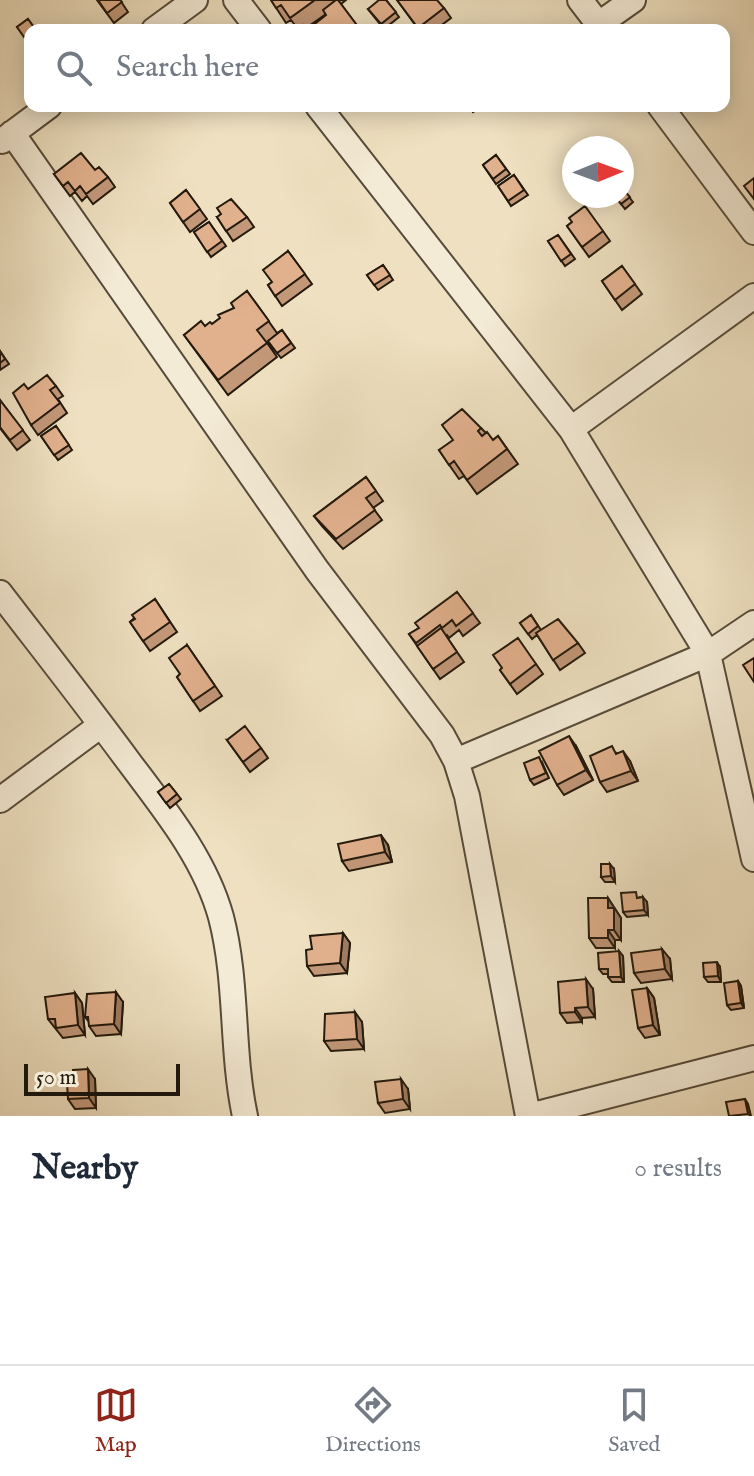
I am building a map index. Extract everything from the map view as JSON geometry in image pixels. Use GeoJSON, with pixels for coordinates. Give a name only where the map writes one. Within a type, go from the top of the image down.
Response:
{"type":"FeatureCollection","features":[{"type":"Feature","properties":{"kind":"street"},"geometry":{"type":"LineString","coordinates":[[162,24],[195,0]]}},
{"type":"Feature","properties":{"kind":"street"},"geometry":{"type":"LineString","coordinates":[[236,0],[254,24]]}},
{"type":"Feature","properties":{"kind":"street"},"geometry":{"type":"LineString","coordinates":[[580,0],[599,24]]}},
{"type":"Feature","properties":{"kind":"street"},"geometry":{"type":"LineString","coordinates":[[605,24],[633,0]]}},
{"type":"Feature","properties":{"kind":"street"},"geometry":{"type":"LineString","coordinates":[[41,112],[6,138],[317,570],[442,735],[456,761],[467,796],[528,1116],[754,1058]]}},
{"type":"Feature","properties":{"kind":"street"},"geometry":{"type":"LineString","coordinates":[[323,112],[571,429],[708,654],[754,859]]}},
{"type":"Feature","properties":{"kind":"street"},"geometry":{"type":"LineString","coordinates":[[664,112],[754,232]]}},
{"type":"Feature","properties":{"kind":"street"},"geometry":{"type":"LineString","coordinates":[[571,429],[754,296]]}},
{"type":"Feature","properties":{"kind":"street"},"geometry":{"type":"LineString","coordinates":[[0,593],[174,822],[207,879],[221,918],[228,958],[235,1050],[245,1116]]}},
{"type":"Feature","properties":{"kind":"street"},"geometry":{"type":"LineString","coordinates":[[456,761],[708,654],[754,623]]}},
{"type":"Feature","properties":{"kind":"street"},"geometry":{"type":"LineString","coordinates":[[0,800],[101,725]]}},
{"type":"Feature","properties":{"kind":"building"},"geometry":{"type":"Polygon","coordinates":[[[98,0],[120,0],[122,2],[107,13],[98,0]]]}},
{"type":"Feature","properties":{"kind":"building"},"geometry":{"type":"Polygon","coordinates":[[[271,0],[315,0],[290,18],[281,5],[276,8],[271,0]]]}},
{"type":"Feature","properties":{"kind":"building"},"geometry":{"type":"Polygon","coordinates":[[[338,0],[356,24],[315,24],[326,15],[323,10],[338,0]]]}},
{"type":"Feature","properties":{"kind":"building"},"geometry":{"type":"Polygon","coordinates":[[[379,0],[386,0],[396,12],[381,24],[368,9],[379,0]]]}},
{"type":"Feature","properties":{"kind":"building"},"geometry":{"type":"Polygon","coordinates":[[[397,0],[437,0],[444,8],[423,24],[415,24],[397,0]]]}},
{"type":"Feature","properties":{"kind":"building"},"geometry":{"type":"Polygon","coordinates":[[[28,19],[32,24],[24,24],[24,37],[17,27],[28,19]]]}},
{"type":"Feature","properties":{"kind":"building"},"geometry":{"type":"Polygon","coordinates":[[[81,153],[95,170],[99,167],[108,177],[86,194],[80,186],[75,191],[68,182],[63,186],[54,174],[81,153]]]}},
{"type":"Feature","properties":{"kind":"building"},"geometry":{"type":"Polygon","coordinates":[[[496,155],[506,169],[493,179],[483,165],[496,155]]]}},
{"type":"Feature","properties":{"kind":"building"},"geometry":{"type":"Polygon","coordinates":[[[514,175],[524,190],[508,201],[498,186],[514,175]]]}},
{"type":"Feature","properties":{"kind":"building"},"geometry":{"type":"Polygon","coordinates":[[[754,178],[754,199],[744,186],[754,178]]]}},
{"type":"Feature","properties":{"kind":"building"},"geometry":{"type":"Polygon","coordinates":[[[186,190],[200,209],[183,222],[170,203],[186,190]]]}},
{"type":"Feature","properties":{"kind":"building"},"geometry":{"type":"Polygon","coordinates":[[[231,199],[247,217],[226,231],[217,217],[221,214],[217,208],[231,199]]]}},
{"type":"Feature","properties":{"kind":"building"},"geometry":{"type":"Polygon","coordinates":[[[586,208],[603,231],[582,247],[567,226],[572,222],[569,218],[586,208]]]}},
{"type":"Feature","properties":{"kind":"building"},"geometry":{"type":"Polygon","coordinates":[[[209,222],[222,241],[207,252],[194,232],[209,222]]]}},
{"type":"Feature","properties":{"kind":"building"},"geometry":{"type":"Polygon","coordinates":[[[558,235],[571,254],[561,261],[548,241],[558,235]]]}},
{"type":"Feature","properties":{"kind":"building"},"geometry":{"type":"Polygon","coordinates":[[[288,251],[305,274],[275,296],[268,285],[272,282],[263,270],[288,251]]]}},
{"type":"Feature","properties":{"kind":"building"},"geometry":{"type":"Polygon","coordinates":[[[383,265],[390,275],[374,285],[367,275],[383,265]]]}},
{"type":"Feature","properties":{"kind":"building"},"geometry":{"type":"Polygon","coordinates":[[[622,266],[635,284],[615,300],[602,281],[622,266]]]}},
{"type":"Feature","properties":{"kind":"building"},"geometry":{"type":"Polygon","coordinates":[[[247,291],[269,321],[257,330],[267,343],[218,380],[184,335],[201,321],[205,326],[210,322],[212,324],[220,318],[218,315],[234,308],[231,303],[247,291]]]}},
{"type":"Feature","properties":{"kind":"building"},"geometry":{"type":"Polygon","coordinates":[[[282,330],[291,343],[277,353],[268,341],[282,330]]]}},
{"type":"Feature","properties":{"kind":"building"},"geometry":{"type":"Polygon","coordinates":[[[47,375],[56,386],[50,390],[60,403],[31,425],[13,393],[24,384],[28,389],[47,375]]]}},
{"type":"Feature","properties":{"kind":"building"},"geometry":{"type":"Polygon","coordinates":[[[0,400],[23,430],[10,440],[0,427],[0,400]]]}},
{"type":"Feature","properties":{"kind":"building"},"geometry":{"type":"Polygon","coordinates":[[[462,409],[481,428],[478,431],[482,436],[487,432],[493,440],[498,436],[507,449],[467,480],[454,461],[449,465],[439,450],[453,440],[442,425],[462,409]]]}},
{"type":"Feature","properties":{"kind":"building"},"geometry":{"type":"Polygon","coordinates":[[[56,426],[69,445],[54,455],[41,436],[56,426]]]}},
{"type":"Feature","properties":{"kind":"building"},"geometry":{"type":"Polygon","coordinates":[[[366,477],[376,491],[366,498],[375,510],[336,539],[314,516],[366,477]]]}},
{"type":"Feature","properties":{"kind":"building"},"geometry":{"type":"Polygon","coordinates":[[[457,592],[473,613],[456,626],[452,620],[442,628],[440,625],[416,643],[409,634],[419,628],[415,623],[457,592]]]}},
{"type":"Feature","properties":{"kind":"building"},"geometry":{"type":"Polygon","coordinates":[[[155,599],[170,622],[143,641],[130,622],[135,619],[132,615],[155,599]]]}},
{"type":"Feature","properties":{"kind":"building"},"geometry":{"type":"Polygon","coordinates":[[[531,615],[538,626],[528,634],[520,623],[531,615]]]}},
{"type":"Feature","properties":{"kind":"building"},"geometry":{"type":"Polygon","coordinates":[[[558,619],[578,643],[553,660],[536,633],[558,619]]]}},
{"type":"Feature","properties":{"kind":"building"},"geometry":{"type":"Polygon","coordinates":[[[441,628],[457,652],[433,669],[417,646],[441,628]]]}},
{"type":"Feature","properties":{"kind":"building"},"geometry":{"type":"Polygon","coordinates":[[[518,638],[536,664],[510,684],[493,655],[518,638]]]}},
{"type":"Feature","properties":{"kind":"building"},"geometry":{"type":"Polygon","coordinates":[[[187,645],[215,686],[193,701],[169,658],[187,645]]]}},
{"type":"Feature","properties":{"kind":"building"},"geometry":{"type":"Polygon","coordinates":[[[754,658],[754,682],[743,665],[754,658]]]}},
{"type":"Feature","properties":{"kind":"building"},"geometry":{"type":"Polygon","coordinates":[[[245,726],[261,748],[243,762],[227,740],[245,726]]]}},
{"type":"Feature","properties":{"kind":"building"},"geometry":{"type":"Polygon","coordinates":[[[569,736],[586,770],[557,785],[539,751],[569,736]]]}},
{"type":"Feature","properties":{"kind":"building"},"geometry":{"type":"Polygon","coordinates":[[[612,746],[616,754],[623,751],[631,771],[600,782],[590,756],[612,746]]]}},
{"type":"Feature","properties":{"kind":"building"},"geometry":{"type":"Polygon","coordinates":[[[539,757],[546,773],[530,780],[524,763],[539,757]]]}},
{"type":"Feature","properties":{"kind":"building"},"geometry":{"type":"Polygon","coordinates":[[[169,784],[177,794],[166,803],[158,792],[169,784]]]}},
{"type":"Feature","properties":{"kind":"building"},"geometry":{"type":"Polygon","coordinates":[[[381,835],[385,852],[342,861],[338,844],[381,835]]]}},
{"type":"Feature","properties":{"kind":"building"},"geometry":{"type":"Polygon","coordinates":[[[601,864],[610,864],[611,876],[601,877],[601,864]]]}},
{"type":"Feature","properties":{"kind":"building"},"geometry":{"type":"Polygon","coordinates":[[[636,892],[637,898],[643,897],[644,910],[623,912],[621,893],[636,892]]]}},
{"type":"Feature","properties":{"kind":"building"},"geometry":{"type":"Polygon","coordinates":[[[588,898],[608,898],[608,908],[614,908],[614,930],[608,930],[608,938],[589,938],[588,898]]]}},
{"type":"Feature","properties":{"kind":"building"},"geometry":{"type":"Polygon","coordinates":[[[343,933],[340,963],[307,966],[306,950],[312,949],[310,936],[343,933]]]}},
{"type":"Feature","properties":{"kind":"building"},"geometry":{"type":"Polygon","coordinates":[[[662,949],[665,969],[634,973],[631,953],[662,949]]]}},
{"type":"Feature","properties":{"kind":"building"},"geometry":{"type":"Polygon","coordinates":[[[619,951],[621,977],[608,977],[608,969],[599,969],[598,953],[619,951]]]}},
{"type":"Feature","properties":{"kind":"building"},"geometry":{"type":"Polygon","coordinates":[[[717,962],[718,976],[704,977],[703,963],[717,962]]]}},
{"type":"Feature","properties":{"kind":"building"},"geometry":{"type":"Polygon","coordinates":[[[586,979],[588,1007],[560,1013],[558,982],[586,979]]]}},
{"type":"Feature","properties":{"kind":"building"},"geometry":{"type":"Polygon","coordinates":[[[738,981],[741,1003],[727,1005],[724,983],[738,981]]]}},
{"type":"Feature","properties":{"kind":"building"},"geometry":{"type":"Polygon","coordinates":[[[647,988],[653,1025],[638,1028],[632,990],[647,988]]]}},
{"type":"Feature","properties":{"kind":"building"},"geometry":{"type":"Polygon","coordinates":[[[116,992],[114,1024],[89,1026],[88,1017],[85,1017],[87,994],[116,992]]]}},
{"type":"Feature","properties":{"kind":"building"},"geometry":{"type":"Polygon","coordinates":[[[75,993],[78,1025],[56,1028],[55,1019],[48,1019],[45,997],[75,993]]]}},
{"type":"Feature","properties":{"kind":"building"},"geometry":{"type":"Polygon","coordinates":[[[355,1012],[357,1039],[324,1041],[325,1014],[355,1012]]]}},
{"type":"Feature","properties":{"kind":"building"},"geometry":{"type":"Polygon","coordinates":[[[88,1069],[89,1098],[68,1099],[67,1083],[74,1083],[73,1070],[88,1069]]]}},
{"type":"Feature","properties":{"kind":"building"},"geometry":{"type":"Polygon","coordinates":[[[401,1079],[403,1099],[378,1103],[375,1082],[401,1079]]]}},
{"type":"Feature","properties":{"kind":"building"},"geometry":{"type":"Polygon","coordinates":[[[745,1099],[748,1114],[729,1116],[726,1102],[745,1099]]]}}]}
